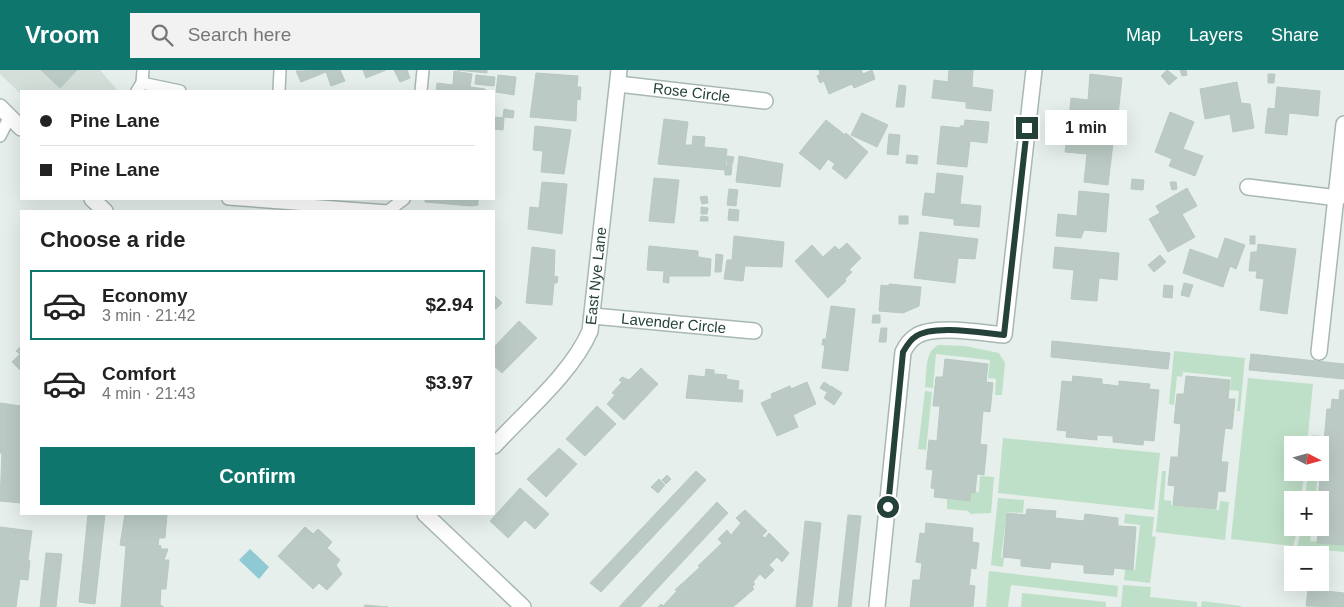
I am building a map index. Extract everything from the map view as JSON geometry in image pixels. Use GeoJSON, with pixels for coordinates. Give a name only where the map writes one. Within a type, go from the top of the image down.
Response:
{"type":"FeatureCollection","features":[{"type":"Feature","properties":{"kind":"street"},"geometry":{"type":"LineString","coordinates":[[877,607],[903,352],[914,337],[925,332],[951,330],[1004,335],[1034,70]]}},
{"type":"Feature","properties":{"kind":"street","name":"Rose Circle"},"geometry":{"type":"LineString","coordinates":[[618,77],[766,101]]}},
{"type":"Feature","properties":{"kind":"street","name":"East Nye Lane"},"geometry":{"type":"LineString","coordinates":[[495,445],[582,350],[590,331],[618,77]]}},
{"type":"Feature","properties":{"kind":"street"},"geometry":{"type":"LineString","coordinates":[[5,111],[20,127]]}},
{"type":"Feature","properties":{"kind":"street"},"geometry":{"type":"LineString","coordinates":[[1319,352],[1338,198],[1344,124]]}},
{"type":"Feature","properties":{"kind":"street"},"geometry":{"type":"LineString","coordinates":[[1248,187],[1338,198]]}},
{"type":"Feature","properties":{"kind":"street"},"geometry":{"type":"LineString","coordinates":[[93,200],[104,210]]}},
{"type":"Feature","properties":{"kind":"street","name":"Lavender Circle"},"geometry":{"type":"LineString","coordinates":[[593,316],[754,331]]}},
{"type":"Feature","properties":{"kind":"street"},"geometry":{"type":"LineString","coordinates":[[429,515],[523,607]]}},
{"type":"Feature","properties":{"kind":"lane"},"geometry":{"type":"LineString","coordinates":[[143,70],[140,87],[170,90]]}},
{"type":"Feature","properties":{"kind":"lane"},"geometry":{"type":"LineString","coordinates":[[279,90],[280,70]]}},
{"type":"Feature","properties":{"kind":"lane"},"geometry":{"type":"LineString","coordinates":[[421,90],[423,70]]}},
{"type":"Feature","properties":{"kind":"lane"},"geometry":{"type":"LineString","coordinates":[[0,136],[5,111]]}},
{"type":"Feature","properties":{"kind":"lane"},"geometry":{"type":"LineString","coordinates":[[243,200],[388,210],[403,200]]}},
{"type":"Feature","properties":{"kind":"shaded area"},"geometry":{"type":"Polygon","coordinates":[[[0,70],[100,70],[117,90],[20,90],[20,93],[0,74],[0,70]]]}},
{"type":"Feature","properties":{"kind":"green space"},"geometry":{"type":"Polygon","coordinates":[[[938,345],[965,346],[999,353],[1005,363],[1002,395],[995,395],[996,379],[988,378],[990,360],[936,354],[933,388],[925,387],[928,358],[938,345]]]}},
{"type":"Feature","properties":{"kind":"green space"},"geometry":{"type":"Polygon","coordinates":[[[1174,351],[1245,358],[1240,411],[1237,411],[1239,391],[1230,390],[1231,377],[1183,372],[1182,377],[1177,376],[1174,405],[1169,404],[1174,351]]]}},
{"type":"Feature","properties":{"kind":"green space"},"geometry":{"type":"Polygon","coordinates":[[[1248,378],[1313,384],[1308,436],[1284,436],[1284,481],[1303,481],[1302,491],[1284,491],[1284,536],[1296,536],[1293,546],[1231,539],[1248,378]]]}},
{"type":"Feature","properties":{"kind":"green space"},"geometry":{"type":"Polygon","coordinates":[[[925,391],[932,392],[926,450],[918,449],[925,391]]]}},
{"type":"Feature","properties":{"kind":"green space"},"geometry":{"type":"Polygon","coordinates":[[[1003,438],[1160,453],[1154,510],[998,493],[1003,438]]]}},
{"type":"Feature","properties":{"kind":"green space"},"geometry":{"type":"Polygon","coordinates":[[[1162,471],[1166,471],[1164,500],[1171,501],[1171,505],[1219,510],[1220,501],[1229,502],[1225,540],[1156,532],[1162,471]]]}},
{"type":"Feature","properties":{"kind":"green space"},"geometry":{"type":"Polygon","coordinates":[[[980,476],[994,477],[991,513],[971,514],[968,511],[947,509],[947,499],[970,501],[971,491],[979,492],[980,476]]]}},
{"type":"Feature","properties":{"kind":"green space"},"geometry":{"type":"Polygon","coordinates":[[[1307,481],[1317,481],[1316,491],[1306,491],[1307,481]]]}},
{"type":"Feature","properties":{"kind":"green space"},"geometry":{"type":"Polygon","coordinates":[[[998,498],[1024,500],[1023,513],[1007,512],[1001,557],[1004,558],[1003,567],[991,565],[998,498]]]}},
{"type":"Feature","properties":{"kind":"green space"},"geometry":{"type":"Polygon","coordinates":[[[1125,514],[1154,517],[1152,536],[1156,537],[1150,583],[1124,580],[1125,570],[1135,570],[1140,525],[1124,523],[1125,514]]]}},
{"type":"Feature","properties":{"kind":"green space"},"geometry":{"type":"Polygon","coordinates":[[[1300,536],[1311,536],[1310,541],[1344,544],[1344,552],[1329,550],[1329,546],[1297,546],[1300,536]]]}},
{"type":"Feature","properties":{"kind":"green space"},"geometry":{"type":"Polygon","coordinates":[[[989,571],[1118,586],[1117,597],[1011,585],[1008,607],[986,607],[989,571]]]}},
{"type":"Feature","properties":{"kind":"green space"},"geometry":{"type":"Polygon","coordinates":[[[1123,585],[1151,587],[1150,597],[1197,602],[1197,607],[1121,607],[1123,585]]]}},
{"type":"Feature","properties":{"kind":"green space"},"geometry":{"type":"Polygon","coordinates":[[[1022,593],[1106,602],[1106,607],[1021,607],[1022,593]]]}},
{"type":"Feature","properties":{"kind":"green space"},"geometry":{"type":"Polygon","coordinates":[[[1202,601],[1241,606],[1241,607],[1201,607],[1202,601]]]}},
{"type":"Feature","properties":{"kind":"water"},"geometry":{"type":"Polygon","coordinates":[[[250,549],[269,567],[259,579],[239,560],[250,549]]]}},
{"type":"Feature","properties":{"kind":"building"},"geometry":{"type":"Polygon","coordinates":[[[41,70],[77,70],[60,88],[41,70]]]}},
{"type":"Feature","properties":{"kind":"building"},"geometry":{"type":"Polygon","coordinates":[[[340,70],[345,81],[331,86],[326,72],[301,82],[296,71],[340,70]]]}},
{"type":"Feature","properties":{"kind":"building"},"geometry":{"type":"Polygon","coordinates":[[[363,70],[386,70],[366,78],[363,70]]]}},
{"type":"Feature","properties":{"kind":"building"},"geometry":{"type":"Polygon","coordinates":[[[394,70],[407,70],[410,78],[400,82],[394,70]]]}},
{"type":"Feature","properties":{"kind":"building"},"geometry":{"type":"Polygon","coordinates":[[[457,70],[487,70],[487,73],[457,70]]]}},
{"type":"Feature","properties":{"kind":"building"},"geometry":{"type":"Polygon","coordinates":[[[819,70],[861,70],[863,74],[872,70],[875,79],[854,88],[852,84],[829,94],[824,81],[820,83],[817,76],[820,74],[819,70]]]}},
{"type":"Feature","properties":{"kind":"building"},"geometry":{"type":"Polygon","coordinates":[[[949,70],[973,70],[972,87],[993,90],[991,111],[966,108],[966,102],[932,98],[934,80],[948,82],[949,70]]]}},
{"type":"Feature","properties":{"kind":"building"},"geometry":{"type":"Polygon","coordinates":[[[1167,70],[1177,78],[1169,85],[1161,76],[1167,70]]]}},
{"type":"Feature","properties":{"kind":"building"},"geometry":{"type":"Polygon","coordinates":[[[1180,70],[1186,70],[1187,75],[1182,76],[1180,70]]]}},
{"type":"Feature","properties":{"kind":"building"},"geometry":{"type":"Polygon","coordinates":[[[454,71],[472,74],[470,87],[485,90],[436,90],[437,83],[453,85],[454,71]]]}},
{"type":"Feature","properties":{"kind":"building"},"geometry":{"type":"Polygon","coordinates":[[[536,73],[578,76],[577,87],[581,87],[580,100],[577,99],[576,121],[530,117],[536,73]]]}},
{"type":"Feature","properties":{"kind":"building"},"geometry":{"type":"Polygon","coordinates":[[[1090,74],[1122,78],[1118,115],[1096,113],[1093,122],[1069,119],[1071,98],[1088,100],[1090,74]]]}},
{"type":"Feature","properties":{"kind":"building"},"geometry":{"type":"Polygon","coordinates":[[[1268,74],[1275,74],[1274,83],[1268,83],[1268,74]]]}},
{"type":"Feature","properties":{"kind":"building"},"geometry":{"type":"Polygon","coordinates":[[[476,75],[495,77],[494,86],[475,84],[476,75]]]}},
{"type":"Feature","properties":{"kind":"building"},"geometry":{"type":"Polygon","coordinates":[[[498,75],[516,77],[514,95],[496,92],[498,75]]]}},
{"type":"Feature","properties":{"kind":"building"},"geometry":{"type":"Polygon","coordinates":[[[1237,82],[1241,103],[1250,104],[1254,128],[1233,132],[1230,114],[1205,119],[1200,89],[1237,82]]]}},
{"type":"Feature","properties":{"kind":"building"},"geometry":{"type":"Polygon","coordinates":[[[899,85],[906,86],[904,107],[896,107],[899,85]]]}},
{"type":"Feature","properties":{"kind":"building"},"geometry":{"type":"Polygon","coordinates":[[[1277,87],[1320,91],[1318,116],[1289,113],[1287,135],[1265,133],[1268,108],[1275,109],[1277,87]]]}},
{"type":"Feature","properties":{"kind":"building"},"geometry":{"type":"Polygon","coordinates":[[[504,109],[514,111],[513,118],[503,117],[504,109]]]}},
{"type":"Feature","properties":{"kind":"building"},"geometry":{"type":"Polygon","coordinates":[[[1170,112],[1194,122],[1183,149],[1203,156],[1195,176],[1169,166],[1172,159],[1155,152],[1170,112]]]}},
{"type":"Feature","properties":{"kind":"building"},"geometry":{"type":"Polygon","coordinates":[[[862,113],[888,125],[877,147],[851,135],[862,113]]]}},
{"type":"Feature","properties":{"kind":"building"},"geometry":{"type":"Polygon","coordinates":[[[495,117],[504,118],[503,130],[495,129],[495,117]]]}},
{"type":"Feature","properties":{"kind":"building"},"geometry":{"type":"Polygon","coordinates":[[[664,119],[688,122],[685,145],[692,145],[693,136],[705,137],[704,147],[727,149],[725,170],[658,164],[664,119]]]}},
{"type":"Feature","properties":{"kind":"building"},"geometry":{"type":"Polygon","coordinates":[[[826,120],[845,135],[846,133],[868,152],[846,179],[832,168],[835,164],[828,159],[820,170],[799,153],[826,120]]]}},
{"type":"Feature","properties":{"kind":"building"},"geometry":{"type":"Polygon","coordinates":[[[965,120],[989,122],[987,143],[970,141],[967,167],[937,164],[941,126],[960,128],[960,126],[964,126],[965,120]]]}},
{"type":"Feature","properties":{"kind":"building"},"geometry":{"type":"Polygon","coordinates":[[[535,126],[571,130],[564,174],[541,172],[543,151],[533,150],[535,126]]]}},
{"type":"Feature","properties":{"kind":"building"},"geometry":{"type":"Polygon","coordinates":[[[1068,130],[1093,133],[1092,138],[1095,138],[1095,141],[1113,143],[1108,185],[1084,182],[1087,154],[1065,152],[1068,130]]]}},
{"type":"Feature","properties":{"kind":"building"},"geometry":{"type":"Polygon","coordinates":[[[889,134],[900,135],[898,155],[887,154],[889,134]]]}},
{"type":"Feature","properties":{"kind":"building"},"geometry":{"type":"Polygon","coordinates":[[[907,155],[918,156],[917,164],[906,163],[907,155]]]}},
{"type":"Feature","properties":{"kind":"building"},"geometry":{"type":"Polygon","coordinates":[[[727,156],[734,157],[732,165],[727,164],[727,156]]]}},
{"type":"Feature","properties":{"kind":"building"},"geometry":{"type":"Polygon","coordinates":[[[739,156],[783,164],[780,187],[736,182],[739,156]]]}},
{"type":"Feature","properties":{"kind":"building"},"geometry":{"type":"Polygon","coordinates":[[[725,165],[732,166],[731,175],[725,175],[725,165]]]}},
{"type":"Feature","properties":{"kind":"building"},"geometry":{"type":"Polygon","coordinates":[[[937,173],[963,176],[960,204],[981,206],[979,227],[954,225],[954,219],[922,215],[925,193],[935,194],[937,173]]]}},
{"type":"Feature","properties":{"kind":"building"},"geometry":{"type":"Polygon","coordinates":[[[654,178],[679,180],[674,223],[649,221],[654,178]]]}},
{"type":"Feature","properties":{"kind":"building"},"geometry":{"type":"Polygon","coordinates":[[[1132,179],[1144,180],[1143,190],[1131,189],[1132,179]]]}},
{"type":"Feature","properties":{"kind":"building"},"geometry":{"type":"Polygon","coordinates":[[[542,182],[567,184],[562,234],[528,229],[530,207],[539,208],[542,182]]]}},
{"type":"Feature","properties":{"kind":"building"},"geometry":{"type":"Polygon","coordinates":[[[1170,182],[1176,182],[1177,189],[1172,190],[1170,182]]]}},
{"type":"Feature","properties":{"kind":"building"},"geometry":{"type":"Polygon","coordinates":[[[1187,188],[1197,206],[1182,214],[1195,237],[1168,252],[1149,219],[1160,213],[1156,206],[1187,188]]]}},
{"type":"Feature","properties":{"kind":"building"},"geometry":{"type":"Polygon","coordinates":[[[729,189],[738,190],[736,206],[727,205],[729,189]]]}},
{"type":"Feature","properties":{"kind":"building"},"geometry":{"type":"Polygon","coordinates":[[[1079,191],[1109,194],[1106,232],[1084,230],[1081,238],[1056,236],[1058,214],[1077,216],[1079,191]]]}},
{"type":"Feature","properties":{"kind":"building"},"geometry":{"type":"Polygon","coordinates":[[[707,196],[708,203],[702,204],[700,197],[707,196]]]}},
{"type":"Feature","properties":{"kind":"building"},"geometry":{"type":"Polygon","coordinates":[[[425,200],[478,200],[478,205],[471,206],[425,202],[425,200]]]}},
{"type":"Feature","properties":{"kind":"building"},"geometry":{"type":"Polygon","coordinates":[[[701,207],[708,208],[707,214],[701,214],[701,207]]]}},
{"type":"Feature","properties":{"kind":"building"},"geometry":{"type":"Polygon","coordinates":[[[729,209],[739,210],[738,221],[728,220],[729,209]]]}},
{"type":"Feature","properties":{"kind":"building"},"geometry":{"type":"Polygon","coordinates":[[[701,216],[708,217],[708,221],[700,221],[701,216]]]}},
{"type":"Feature","properties":{"kind":"building"},"geometry":{"type":"Polygon","coordinates":[[[899,216],[908,216],[908,224],[899,224],[899,216]]]}},
{"type":"Feature","properties":{"kind":"building"},"geometry":{"type":"Polygon","coordinates":[[[920,232],[978,239],[975,259],[958,258],[955,283],[914,278],[920,232]]]}},
{"type":"Feature","properties":{"kind":"building"},"geometry":{"type":"Polygon","coordinates":[[[734,236],[784,242],[782,267],[745,266],[743,281],[724,279],[727,260],[732,260],[734,236]]]}},
{"type":"Feature","properties":{"kind":"building"},"geometry":{"type":"Polygon","coordinates":[[[1250,236],[1255,236],[1255,244],[1250,244],[1250,236]]]}},
{"type":"Feature","properties":{"kind":"building"},"geometry":{"type":"Polygon","coordinates":[[[1225,238],[1245,245],[1236,269],[1230,266],[1223,287],[1183,273],[1190,249],[1218,259],[1225,238]]]}},
{"type":"Feature","properties":{"kind":"building"},"geometry":{"type":"Polygon","coordinates":[[[847,243],[861,258],[849,270],[852,272],[845,279],[846,281],[828,298],[795,261],[812,245],[823,257],[835,246],[839,250],[847,243]]]}},
{"type":"Feature","properties":{"kind":"building"},"geometry":{"type":"Polygon","coordinates":[[[1258,244],[1296,249],[1287,314],[1260,310],[1264,279],[1256,278],[1257,271],[1249,271],[1251,252],[1257,252],[1258,244]]]}},
{"type":"Feature","properties":{"kind":"building"},"geometry":{"type":"Polygon","coordinates":[[[649,246],[698,251],[698,257],[711,259],[710,276],[669,276],[669,283],[663,282],[664,271],[647,270],[649,246]]]}},
{"type":"Feature","properties":{"kind":"building"},"geometry":{"type":"Polygon","coordinates":[[[532,247],[555,250],[554,276],[558,277],[557,283],[554,283],[552,305],[526,303],[532,247]]]}},
{"type":"Feature","properties":{"kind":"building"},"geometry":{"type":"Polygon","coordinates":[[[1055,247],[1119,253],[1117,280],[1099,278],[1097,301],[1071,299],[1074,270],[1053,268],[1055,247]]]}},
{"type":"Feature","properties":{"kind":"building"},"geometry":{"type":"Polygon","coordinates":[[[716,254],[723,255],[721,272],[715,272],[716,254]]]}},
{"type":"Feature","properties":{"kind":"building"},"geometry":{"type":"Polygon","coordinates":[[[1160,255],[1166,262],[1154,272],[1148,265],[1160,255]]]}},
{"type":"Feature","properties":{"kind":"building"},"geometry":{"type":"Polygon","coordinates":[[[1184,283],[1193,285],[1189,297],[1181,295],[1184,283]]]}},
{"type":"Feature","properties":{"kind":"building"},"geometry":{"type":"Polygon","coordinates":[[[889,284],[921,287],[919,306],[903,313],[879,311],[881,285],[889,286],[889,284]]]}},
{"type":"Feature","properties":{"kind":"building"},"geometry":{"type":"Polygon","coordinates":[[[1164,285],[1173,286],[1172,298],[1163,297],[1164,285]]]}},
{"type":"Feature","properties":{"kind":"building"},"geometry":{"type":"Polygon","coordinates":[[[495,296],[502,303],[495,308],[495,296]]]}},
{"type":"Feature","properties":{"kind":"building"},"geometry":{"type":"Polygon","coordinates":[[[831,306],[855,309],[848,371],[822,368],[825,345],[822,345],[823,339],[826,339],[831,306]]]}},
{"type":"Feature","properties":{"kind":"building"},"geometry":{"type":"Polygon","coordinates":[[[873,315],[880,315],[880,323],[872,323],[873,315]]]}},
{"type":"Feature","properties":{"kind":"building"},"geometry":{"type":"Polygon","coordinates":[[[519,321],[537,338],[502,373],[495,367],[495,346],[519,321]]]}},
{"type":"Feature","properties":{"kind":"building"},"geometry":{"type":"Polygon","coordinates":[[[881,328],[887,328],[886,342],[879,342],[881,328]]]}},
{"type":"Feature","properties":{"kind":"building"},"geometry":{"type":"Polygon","coordinates":[[[1052,341],[1170,353],[1168,369],[1051,357],[1052,341]]]}},
{"type":"Feature","properties":{"kind":"building"},"geometry":{"type":"Polygon","coordinates":[[[20,354],[20,370],[12,362],[20,354]]]}},
{"type":"Feature","properties":{"kind":"building"},"geometry":{"type":"Polygon","coordinates":[[[1251,354],[1344,364],[1344,379],[1249,370],[1251,354]]]}},
{"type":"Feature","properties":{"kind":"building"},"geometry":{"type":"Polygon","coordinates":[[[945,359],[988,364],[986,382],[993,383],[990,412],[983,411],[980,444],[987,445],[984,475],[977,474],[975,493],[971,492],[970,501],[934,497],[935,489],[931,488],[933,470],[926,469],[929,440],[937,441],[940,406],[933,406],[936,377],[943,377],[945,359]]]}},
{"type":"Feature","properties":{"kind":"building"},"geometry":{"type":"Polygon","coordinates":[[[641,368],[658,384],[624,420],[607,404],[615,395],[612,393],[622,382],[619,380],[622,377],[629,380],[641,368]]]}},
{"type":"Feature","properties":{"kind":"building"},"geometry":{"type":"Polygon","coordinates":[[[706,369],[714,370],[714,374],[727,375],[726,379],[739,381],[738,390],[743,390],[742,402],[686,398],[689,375],[705,377],[706,369]]]}},
{"type":"Feature","properties":{"kind":"building"},"geometry":{"type":"Polygon","coordinates":[[[1073,376],[1102,379],[1102,384],[1119,386],[1119,381],[1150,384],[1149,389],[1159,390],[1154,441],[1144,440],[1143,445],[1113,442],[1113,436],[1097,435],[1097,440],[1066,437],[1067,431],[1057,430],[1062,381],[1072,382],[1073,376]]]}},
{"type":"Feature","properties":{"kind":"building"},"geometry":{"type":"Polygon","coordinates":[[[1186,376],[1230,380],[1228,399],[1235,399],[1232,429],[1225,428],[1221,462],[1228,462],[1225,492],[1218,491],[1216,509],[1173,505],[1175,486],[1168,485],[1171,457],[1178,457],[1181,424],[1174,423],[1177,394],[1184,394],[1186,376]]]}},
{"type":"Feature","properties":{"kind":"building"},"geometry":{"type":"Polygon","coordinates":[[[807,382],[816,404],[793,415],[798,427],[777,436],[761,403],[772,398],[771,394],[790,386],[791,389],[807,382]]]}},
{"type":"Feature","properties":{"kind":"building"},"geometry":{"type":"Polygon","coordinates":[[[824,382],[830,386],[827,392],[820,388],[824,382]]]}},
{"type":"Feature","properties":{"kind":"building"},"geometry":{"type":"Polygon","coordinates":[[[831,386],[842,393],[834,405],[824,398],[831,386]]]}},
{"type":"Feature","properties":{"kind":"building"},"geometry":{"type":"Polygon","coordinates":[[[1340,390],[1344,390],[1344,545],[1317,543],[1318,536],[1329,536],[1329,491],[1319,491],[1320,481],[1329,481],[1329,436],[1324,436],[1327,409],[1331,409],[1332,399],[1339,400],[1340,390]]]}},
{"type":"Feature","properties":{"kind":"building"},"geometry":{"type":"Polygon","coordinates":[[[0,403],[20,406],[20,503],[0,501],[2,453],[0,453],[0,403]]]}},
{"type":"Feature","properties":{"kind":"building"},"geometry":{"type":"Polygon","coordinates":[[[597,406],[616,424],[585,456],[566,439],[597,406]]]}},
{"type":"Feature","properties":{"kind":"building"},"geometry":{"type":"Polygon","coordinates":[[[559,448],[577,464],[546,497],[527,479],[559,448]]]}},
{"type":"Feature","properties":{"kind":"building"},"geometry":{"type":"Polygon","coordinates":[[[696,471],[706,480],[601,592],[590,583],[696,471]]]}},
{"type":"Feature","properties":{"kind":"building"},"geometry":{"type":"Polygon","coordinates":[[[667,475],[671,479],[666,484],[662,480],[667,475]]]}},
{"type":"Feature","properties":{"kind":"building"},"geometry":{"type":"Polygon","coordinates":[[[659,479],[665,485],[658,493],[651,487],[659,479]]]}},
{"type":"Feature","properties":{"kind":"building"},"geometry":{"type":"Polygon","coordinates":[[[520,488],[549,514],[535,529],[525,520],[508,538],[490,521],[520,488]]]}},
{"type":"Feature","properties":{"kind":"building"},"geometry":{"type":"Polygon","coordinates":[[[717,502],[728,513],[640,607],[619,607],[717,502]]]}},
{"type":"Feature","properties":{"kind":"building"},"geometry":{"type":"Polygon","coordinates":[[[1027,509],[1056,511],[1055,518],[1084,521],[1085,514],[1118,518],[1118,526],[1136,527],[1133,570],[1114,568],[1113,575],[1084,573],[1084,565],[1051,562],[1050,569],[1021,566],[1021,559],[1003,557],[1007,513],[1026,515],[1027,509]]]}},
{"type":"Feature","properties":{"kind":"building"},"geometry":{"type":"Polygon","coordinates":[[[745,510],[767,531],[762,536],[765,538],[769,533],[789,553],[782,562],[777,557],[769,565],[774,570],[765,579],[760,574],[753,582],[755,584],[752,587],[754,589],[733,607],[658,607],[661,604],[663,606],[677,591],[675,590],[722,543],[718,539],[727,530],[731,535],[741,523],[736,518],[745,510]]]}},
{"type":"Feature","properties":{"kind":"building"},"geometry":{"type":"Polygon","coordinates":[[[88,515],[105,515],[95,604],[79,602],[88,515]]]}},
{"type":"Feature","properties":{"kind":"building"},"geometry":{"type":"Polygon","coordinates":[[[125,515],[167,515],[165,538],[159,538],[158,545],[161,546],[161,549],[168,549],[164,560],[169,560],[166,589],[161,589],[160,605],[164,607],[121,607],[126,546],[120,545],[125,515]]]}},
{"type":"Feature","properties":{"kind":"building"},"geometry":{"type":"Polygon","coordinates":[[[848,515],[861,516],[851,607],[838,607],[848,515]]]}},
{"type":"Feature","properties":{"kind":"building"},"geometry":{"type":"Polygon","coordinates":[[[805,521],[821,523],[812,607],[796,607],[805,521]]]}},
{"type":"Feature","properties":{"kind":"building"},"geometry":{"type":"Polygon","coordinates":[[[926,523],[973,528],[972,542],[979,543],[976,569],[971,568],[969,585],[975,586],[973,607],[910,607],[913,580],[920,580],[922,563],[916,562],[920,533],[925,534],[926,523]]]}},
{"type":"Feature","properties":{"kind":"building"},"geometry":{"type":"Polygon","coordinates":[[[0,527],[32,531],[28,560],[30,561],[28,580],[20,579],[16,607],[0,607],[0,527]]]}},
{"type":"Feature","properties":{"kind":"building"},"geometry":{"type":"Polygon","coordinates":[[[305,527],[313,534],[318,529],[332,542],[327,548],[340,560],[336,565],[342,574],[327,590],[319,583],[313,589],[278,556],[305,527]]]}},
{"type":"Feature","properties":{"kind":"building"},"geometry":{"type":"Polygon","coordinates":[[[46,553],[62,554],[56,607],[40,607],[46,553]]]}},
{"type":"Feature","properties":{"kind":"building"},"geometry":{"type":"Polygon","coordinates":[[[1308,591],[1344,593],[1344,607],[1306,606],[1308,591]]]}},
{"type":"Feature","properties":{"kind":"building"},"geometry":{"type":"Polygon","coordinates":[[[365,605],[388,607],[364,607],[365,605]]]}},
{"type":"Feature","properties":{"kind":"route"},"geometry":{"type":"LineString","coordinates":[[888,507],[903,352],[908,344],[914,337],[925,332],[951,330],[1004,335],[1027,128]]}}]}
